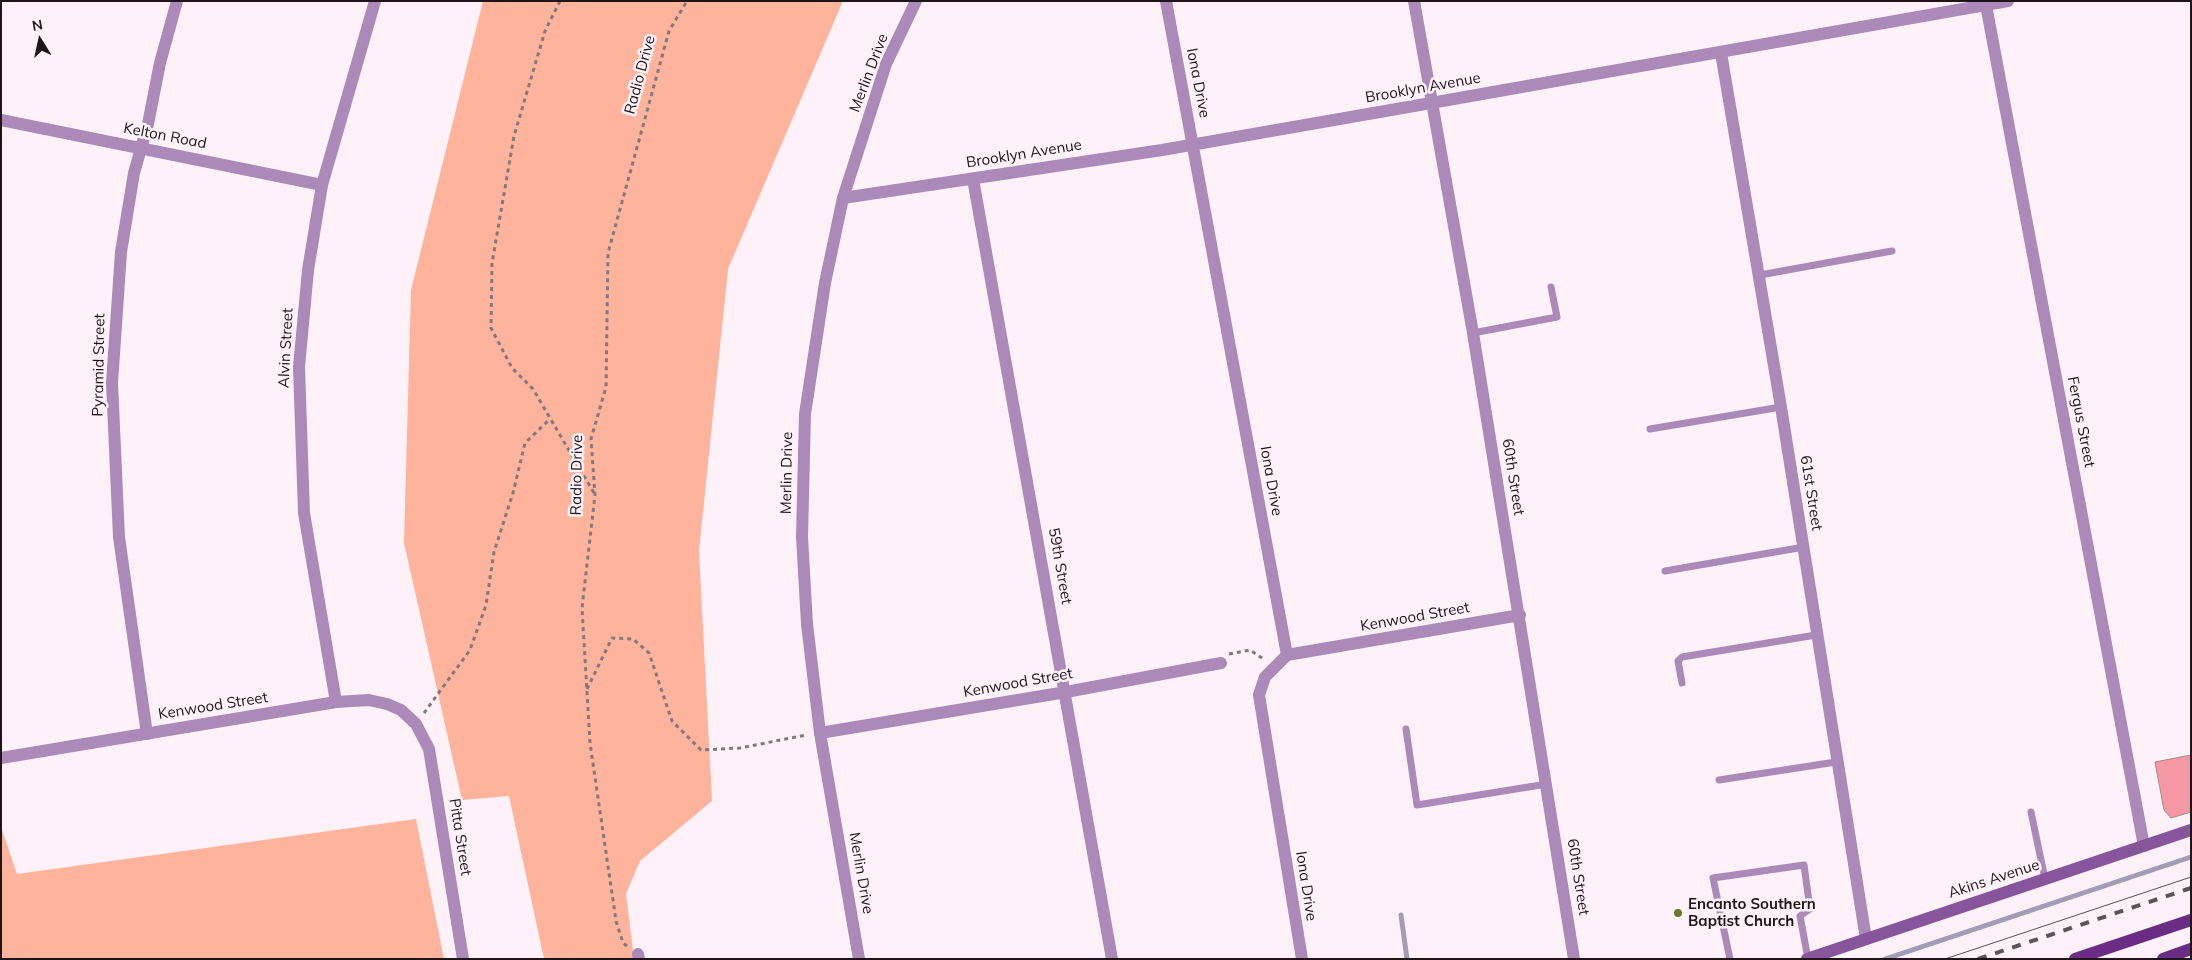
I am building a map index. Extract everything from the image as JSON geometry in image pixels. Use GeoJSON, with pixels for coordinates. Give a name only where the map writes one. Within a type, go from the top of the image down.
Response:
{"type":"FeatureCollection","features":[{"type":"Feature","properties":{"kind":"main road","name":"Akins Avenue"},"geometry":{"type":"LineString","coordinates":[[1807,959],[2191,830]]}},
{"type":"Feature","properties":{"kind":"main road"},"geometry":{"type":"LineString","coordinates":[[2075,959],[2191,920]]}},
{"type":"Feature","properties":{"kind":"main road"},"geometry":{"type":"LineString","coordinates":[[2163,959],[2191,949]]}},
{"type":"Feature","properties":{"kind":"street","name":"Pyramid Street"},"geometry":{"type":"LineString","coordinates":[[147,734],[119,537],[112,383],[120,252],[160,63],[177,1]]}},
{"type":"Feature","properties":{"kind":"street","name":"Alvin Street"},"geometry":{"type":"LineString","coordinates":[[336,702],[304,513],[299,367],[308,270],[322,185],[375,1]]}},
{"type":"Feature","properties":{"kind":"street","name":"Merlin Drive"},"geometry":{"type":"LineString","coordinates":[[860,959],[820,733],[808,624],[802,537],[805,414],[826,283],[843,198],[886,64],[916,1]]}},
{"type":"Feature","properties":{"kind":"street","name":"Iona Drive"},"geometry":{"type":"LineString","coordinates":[[1166,1],[1287,656],[1274,666],[1265,677],[1259,695],[1302,959]]}},
{"type":"Feature","properties":{"kind":"street","name":"60th Street"},"geometry":{"type":"LineString","coordinates":[[1414,1],[1473,333],[1574,959]]}},
{"type":"Feature","properties":{"kind":"street","name":"Brooklyn Avenue"},"geometry":{"type":"LineString","coordinates":[[843,198],[1162,150],[1193,143],[1721,53],[2008,1]]}},
{"type":"Feature","properties":{"kind":"street","name":"Fergus Street"},"geometry":{"type":"LineString","coordinates":[[1986,5],[2144,846]]}},
{"type":"Feature","properties":{"kind":"street","name":"61st Street"},"geometry":{"type":"LineString","coordinates":[[1721,53],[1760,275],[1804,547],[1836,762],[1866,939]]}},
{"type":"Feature","properties":{"kind":"street","name":"Kelton Road"},"geometry":{"type":"LineString","coordinates":[[1,120],[322,185]]}},
{"type":"Feature","properties":{"kind":"street","name":"59th Street"},"geometry":{"type":"LineString","coordinates":[[973,179],[1066,692],[1112,959]]}},
{"type":"Feature","properties":{"kind":"street","name":"Kenwood Street"},"geometry":{"type":"LineString","coordinates":[[1287,656],[1520,615]]}},
{"type":"Feature","properties":{"kind":"street","name":"Kenwood Street"},"geometry":{"type":"LineString","coordinates":[[820,733],[1066,692],[1221,663]]}},
{"type":"Feature","properties":{"kind":"street","name":"Kenwood Street"},"geometry":{"type":"LineString","coordinates":[[6,757],[336,702],[369,700],[387,704],[401,710],[416,724]]}},
{"type":"Feature","properties":{"kind":"street","name":"Pitta Street"},"geometry":{"type":"LineString","coordinates":[[416,724],[429,749],[463,959]]}},
{"type":"Feature","properties":{"kind":"lane"},"geometry":{"type":"LineString","coordinates":[[1760,275],[1892,251]]}},
{"type":"Feature","properties":{"kind":"lane"},"geometry":{"type":"LineString","coordinates":[[1473,333],[1557,317],[1551,287]]}},
{"type":"Feature","properties":{"kind":"lane"},"geometry":{"type":"LineString","coordinates":[[1650,429],[1781,407]]}},
{"type":"Feature","properties":{"kind":"lane"},"geometry":{"type":"LineString","coordinates":[[1664,571],[1804,547]]}},
{"type":"Feature","properties":{"kind":"lane"},"geometry":{"type":"LineString","coordinates":[[1682,683],[1678,661],[1682,657],[1816,636]]}},
{"type":"Feature","properties":{"kind":"lane"},"geometry":{"type":"LineString","coordinates":[[1406,729],[1417,805],[1547,784]]}},
{"type":"Feature","properties":{"kind":"lane"},"geometry":{"type":"LineString","coordinates":[[1719,780],[1836,762]]}},
{"type":"Feature","properties":{"kind":"lane"},"geometry":{"type":"LineString","coordinates":[[2031,812],[2045,879]]}},
{"type":"Feature","properties":{"kind":"lane"},"geometry":{"type":"LineString","coordinates":[[1730,959],[1714,878],[1804,865],[1810,908],[1800,916],[1807,959]]}},
{"type":"Feature","properties":{"kind":"path"},"geometry":{"type":"LineString","coordinates":[[560,1],[545,31],[514,136],[492,263],[491,328],[512,368],[533,389],[595,495]]}},
{"type":"Feature","properties":{"kind":"path","name":"Radio Drive"},"geometry":{"type":"LineString","coordinates":[[638,957],[622,943],[616,921],[590,743],[582,608],[595,495],[591,439],[606,387],[608,253],[669,31],[687,1]]}},
{"type":"Feature","properties":{"kind":"path"},"geometry":{"type":"LineString","coordinates":[[416,724],[470,650],[486,605],[494,552],[514,494],[525,443],[550,419]]}},
{"type":"Feature","properties":{"kind":"path"},"geometry":{"type":"LineString","coordinates":[[587,689],[612,638],[632,639],[649,653],[672,721],[700,750],[740,748],[820,733]]}},
{"type":"Feature","properties":{"kind":"path"},"geometry":{"type":"LineString","coordinates":[[1221,663],[1227,654],[1250,650],[1274,666]]}},
{"type":"Feature","properties":{"kind":"shaded area"},"geometry":{"type":"Polygon","coordinates":[[[483,1],[843,1],[728,269],[699,551],[712,801],[640,861],[626,894],[634,959],[544,959],[509,796],[462,800],[404,543],[411,290],[483,1]]]}},
{"type":"Feature","properties":{"kind":"shaded area"},"geometry":{"type":"Polygon","coordinates":[[[416,819],[444,959],[1,959],[1,827],[17,874],[416,819]]]}},
{"type":"Feature","properties":{"kind":"building"},"geometry":{"type":"Polygon","coordinates":[[[2191,755],[2191,812],[2171,818],[2164,810],[2155,762],[2191,755]]]}},
{"type":"Feature","properties":{"kind":"waterway"},"geometry":{"type":"LineString","coordinates":[[1885,959],[2191,857]]}},
{"type":"Feature","properties":{"kind":"waterway"},"geometry":{"type":"LineString","coordinates":[[1401,915],[1407,959]]}},
{"type":"Feature","properties":{"kind":"tram line"},"geometry":{"type":"LineString","coordinates":[[1945,959],[2191,877]]}},
{"type":"Feature","properties":{"kind":"railway"},"geometry":{"type":"LineString","coordinates":[[1978,959],[2191,888]]}},
{"type":"Feature","properties":{"kind":"place","name":"Encanto Southern Baptist Church"},"geometry":{"type":"Point","coordinates":[1678,913]}}]}
